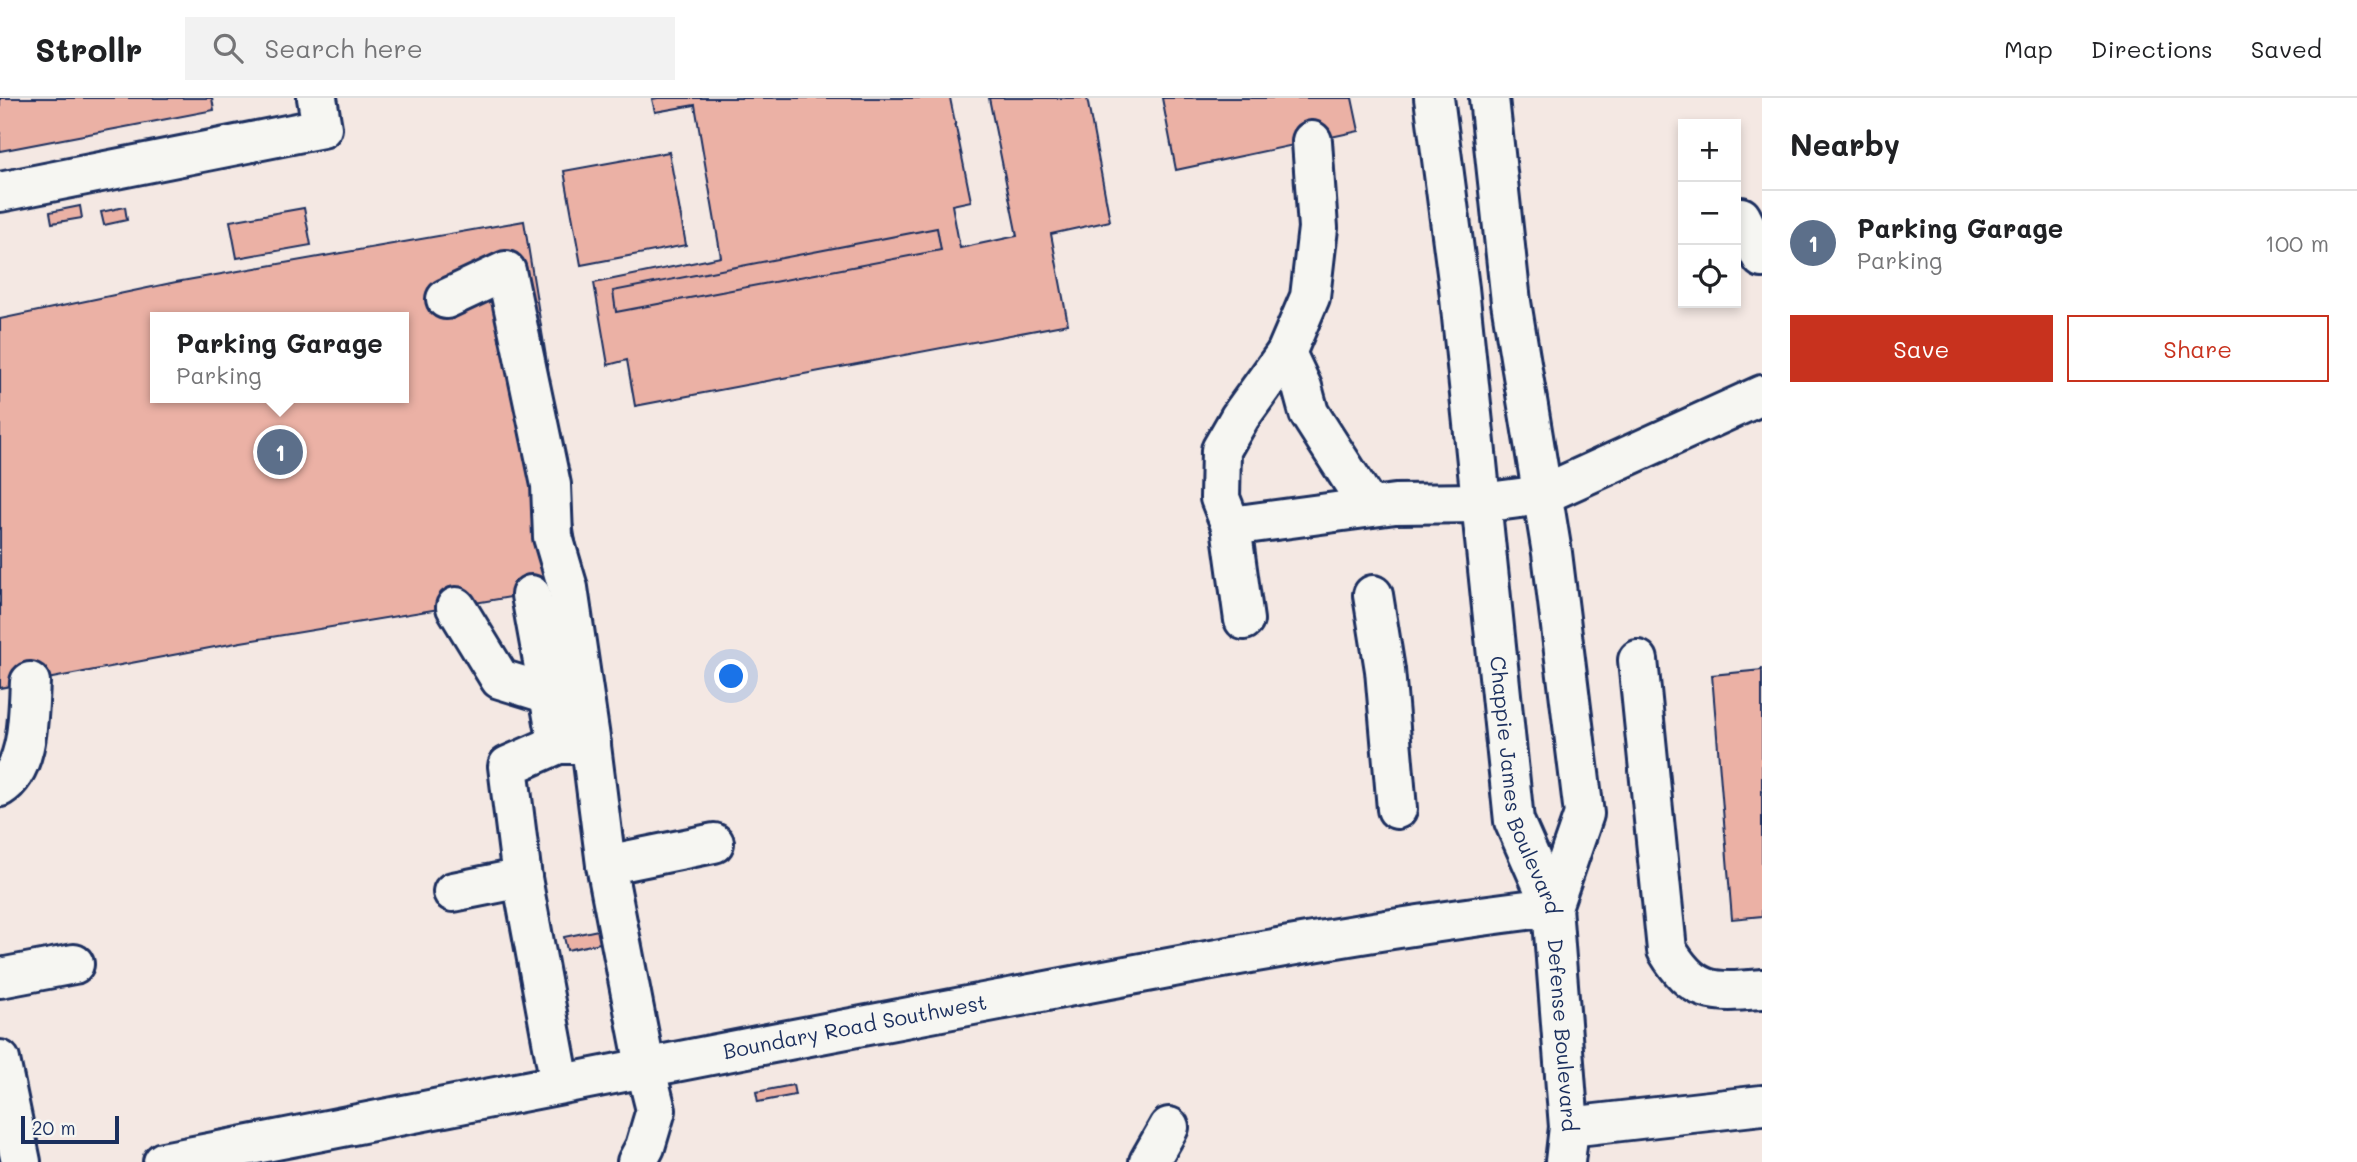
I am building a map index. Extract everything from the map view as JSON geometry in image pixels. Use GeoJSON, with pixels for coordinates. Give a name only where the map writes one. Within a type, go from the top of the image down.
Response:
{"type":"FeatureCollection","features":[{"type":"Feature","properties":{"kind":"street"},"geometry":{"type":"LineString","coordinates":[[0,192],[322,128],[317,98]]}},
{"type":"Feature","properties":{"kind":"street","name":"Chappie James Boulevard"},"geometry":{"type":"LineString","coordinates":[[1434,98],[1459,288],[1514,821],[1552,907]]}},
{"type":"Feature","properties":{"kind":"street","name":"Chappie James Boulevard"},"geometry":{"type":"LineString","coordinates":[[1489,98],[1511,302],[1552,553],[1584,814],[1552,907]]}},
{"type":"Feature","properties":{"kind":"street"},"geometry":{"type":"LineString","coordinates":[[1244,620],[1231,526],[1220,498],[1221,450],[1240,417],[1286,353],[1310,297],[1318,228],[1312,141]]}},
{"type":"Feature","properties":{"kind":"street"},"geometry":{"type":"LineString","coordinates":[[1741,217],[1762,258]]}},
{"type":"Feature","properties":{"kind":"street"},"geometry":{"type":"LineString","coordinates":[[446,299],[506,271],[551,485],[552,537],[568,588],[574,744]]}},
{"type":"Feature","properties":{"kind":"street"},"geometry":{"type":"LineString","coordinates":[[1286,353],[1302,387],[1309,413],[1368,507]]}},
{"type":"Feature","properties":{"kind":"street"},"geometry":{"type":"LineString","coordinates":[[1231,526],[1395,504],[1481,503],[1542,495],[1762,395]]}},
{"type":"Feature","properties":{"kind":"street"},"geometry":{"type":"LineString","coordinates":[[531,595],[549,694],[574,744],[606,865],[656,1110],[645,1147],[637,1162]]}},
{"type":"Feature","properties":{"kind":"street"},"geometry":{"type":"LineString","coordinates":[[1373,595],[1385,670],[1397,809]]}},
{"type":"Feature","properties":{"kind":"street"},"geometry":{"type":"LineString","coordinates":[[456,607],[500,679],[549,694]]}},
{"type":"Feature","properties":{"kind":"street"},"geometry":{"type":"LineString","coordinates":[[1638,660],[1667,950],[1680,973],[1705,989],[1762,989]]}},
{"type":"Feature","properties":{"kind":"street"},"geometry":{"type":"LineString","coordinates":[[0,787],[6,783],[26,748],[30,682]]}},
{"type":"Feature","properties":{"kind":"street"},"geometry":{"type":"LineString","coordinates":[[560,1083],[522,878],[508,766],[574,744]]}},
{"type":"Feature","properties":{"kind":"street"},"geometry":{"type":"LineString","coordinates":[[606,865],[714,844]]}},
{"type":"Feature","properties":{"kind":"street"},"geometry":{"type":"LineString","coordinates":[[453,892],[522,878]]}},
{"type":"Feature","properties":{"kind":"street","name":"Boundary Road Southwest"},"geometry":{"type":"LineString","coordinates":[[163,1162],[269,1152],[560,1083],[1334,937],[1552,907]]}},
{"type":"Feature","properties":{"kind":"street","name":"Defense Boulevard"},"geometry":{"type":"LineString","coordinates":[[1552,907],[1567,1144]]}},
{"type":"Feature","properties":{"kind":"street"},"geometry":{"type":"LineString","coordinates":[[0,978],[74,964]]}},
{"type":"Feature","properties":{"kind":"street"},"geometry":{"type":"LineString","coordinates":[[0,1060],[21,1162]]}},
{"type":"Feature","properties":{"kind":"street"},"geometry":{"type":"LineString","coordinates":[[1567,1144],[1762,1105]]}},
{"type":"Feature","properties":{"kind":"street"},"geometry":{"type":"LineString","coordinates":[[1149,1162],[1168,1127]]}},
{"type":"Feature","properties":{"kind":"building"},"geometry":{"type":"Polygon","coordinates":[[[0,98],[212,98],[214,110],[0,151],[0,98]]]}},
{"type":"Feature","properties":{"kind":"building"},"geometry":{"type":"Polygon","coordinates":[[[950,98],[971,201],[952,205],[960,248],[1017,236],[989,98],[1087,98],[1110,221],[1051,234],[1068,324],[635,406],[627,360],[608,365],[594,283],[721,257],[695,105],[655,112],[652,99],[950,98]],[[937,228],[613,291],[616,312],[941,250],[937,228]]]}},
{"type":"Feature","properties":{"kind":"building"},"geometry":{"type":"Polygon","coordinates":[[[1162,98],[1352,98],[1359,131],[1176,170],[1162,98]]]}},
{"type":"Feature","properties":{"kind":"building"},"geometry":{"type":"Polygon","coordinates":[[[669,152],[686,245],[581,265],[564,171],[669,152]]]}},
{"type":"Feature","properties":{"kind":"building"},"geometry":{"type":"Polygon","coordinates":[[[80,206],[82,218],[52,223],[50,212],[80,206]]]}},
{"type":"Feature","properties":{"kind":"building"},"geometry":{"type":"Polygon","coordinates":[[[125,207],[127,220],[104,225],[101,212],[125,207]]]}},
{"type":"Feature","properties":{"kind":"building"},"geometry":{"type":"Polygon","coordinates":[[[304,208],[311,245],[237,258],[230,221],[304,208]]]}},
{"type":"Feature","properties":{"kind":"building"},"geometry":{"type":"Polygon","coordinates":[[[524,221],[583,585],[241,642],[0,688],[0,319],[176,282],[524,221]]]}},
{"type":"Feature","properties":{"kind":"building"},"geometry":{"type":"Polygon","coordinates":[[[937,228],[941,250],[616,312],[613,291],[937,228]]]}},
{"type":"Feature","properties":{"kind":"building"},"geometry":{"type":"Polygon","coordinates":[[[1762,670],[1762,916],[1732,919],[1712,675],[1762,670]]]}},
{"type":"Feature","properties":{"kind":"building"},"geometry":{"type":"Polygon","coordinates":[[[603,929],[605,942],[567,950],[564,937],[603,929]]]}},
{"type":"Feature","properties":{"kind":"building"},"geometry":{"type":"Polygon","coordinates":[[[793,1085],[795,1095],[758,1102],[756,1092],[793,1085]]]}},
{"type":"Feature","properties":{"kind":"place","name":"Parking Garage"},"geometry":{"type":"Point","coordinates":[280,452]}}]}
